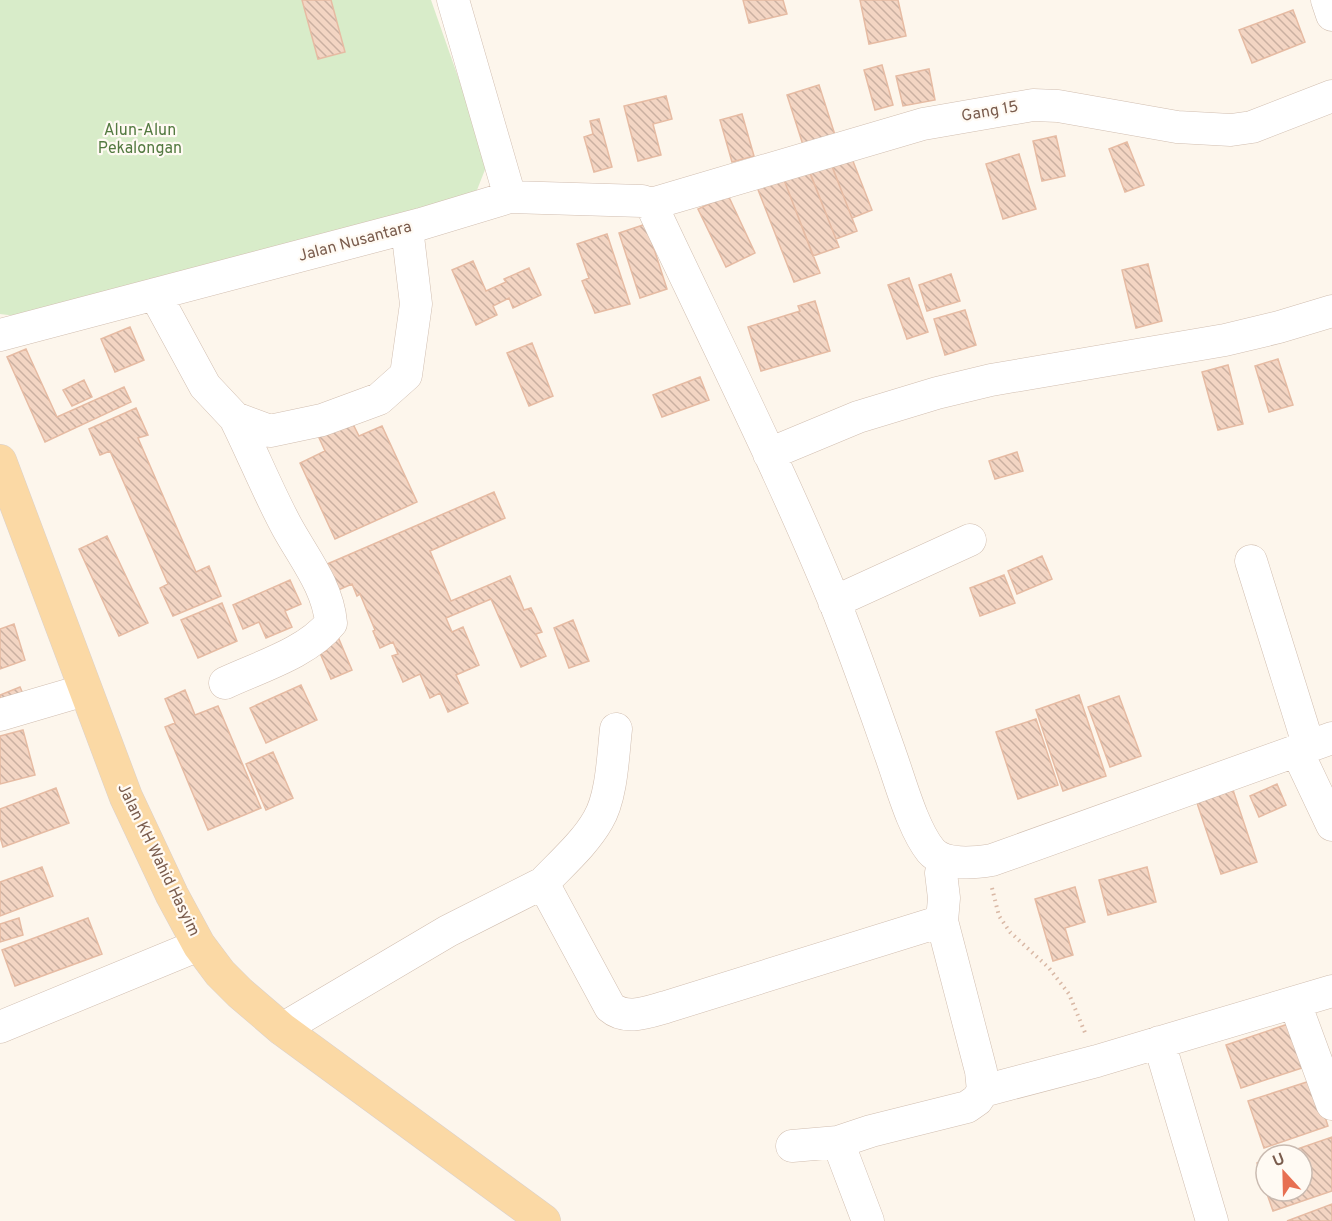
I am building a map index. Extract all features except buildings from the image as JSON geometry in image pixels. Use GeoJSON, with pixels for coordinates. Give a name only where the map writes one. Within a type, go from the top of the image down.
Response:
{"type":"FeatureCollection","features":[{"type":"Feature","properties":{"kind":"main road","name":"Jalan KH Wahid Hasyim"},"geometry":{"type":"LineString","coordinates":[[3,481],[126,797],[172,895],[199,945],[220,973],[282,1029],[544,1221]]}},
{"type":"Feature","properties":{"kind":"street"},"geometry":{"type":"LineString","coordinates":[[1327,0],[1332,15]]}},
{"type":"Feature","properties":{"kind":"street"},"geometry":{"type":"LineString","coordinates":[[462,2],[510,198]]}},
{"type":"Feature","properties":{"kind":"street","name":"Gang 15"},"geometry":{"type":"LineString","coordinates":[[651,204],[922,124],[1033,105],[1058,106],[1177,127],[1231,130],[1252,127],[1332,96]]}},
{"type":"Feature","properties":{"kind":"street","name":"Jalan Nusantara"},"geometry":{"type":"LineString","coordinates":[[0,335],[407,228],[510,198],[642,201],[651,204]]}},
{"type":"Feature","properties":{"kind":"street"},"geometry":{"type":"LineString","coordinates":[[651,204],[706,316],[834,602],[908,805],[925,843],[933,854],[944,860],[977,862],[992,860],[1313,745]]}},
{"type":"Feature","properties":{"kind":"street"},"geometry":{"type":"LineString","coordinates":[[235,418],[270,431],[322,420],[378,399],[406,375],[416,304],[407,228]]}},
{"type":"Feature","properties":{"kind":"street"},"geometry":{"type":"LineString","coordinates":[[155,294],[205,386],[235,418],[287,527],[330,609],[331,623],[323,633],[307,645],[225,683]]}},
{"type":"Feature","properties":{"kind":"street"},"geometry":{"type":"LineString","coordinates":[[769,454],[858,417],[937,393],[991,380],[1225,340],[1332,311]]}},
{"type":"Feature","properties":{"kind":"street"},"geometry":{"type":"LineString","coordinates":[[834,602],[970,540]]}},
{"type":"Feature","properties":{"kind":"street"},"geometry":{"type":"LineString","coordinates":[[1251,561],[1313,745],[1332,825]]}},
{"type":"Feature","properties":{"kind":"street"},"geometry":{"type":"LineString","coordinates":[[0,715],[85,690]]}},
{"type":"Feature","properties":{"kind":"street"},"geometry":{"type":"LineString","coordinates":[[282,1029],[448,931],[543,883],[581,843],[599,819],[606,798],[616,729]]}},
{"type":"Feature","properties":{"kind":"street"},"geometry":{"type":"LineString","coordinates":[[792,1146],[838,1142],[871,1131],[967,1107],[977,1100],[983,1091],[970,1023],[942,921],[944,898],[941,873],[944,860]]}},
{"type":"Feature","properties":{"kind":"street"},"geometry":{"type":"LineString","coordinates":[[543,883],[610,1007],[615,1012],[624,1014],[641,1014],[666,1007],[942,921]]}},
{"type":"Feature","properties":{"kind":"street"},"geometry":{"type":"LineString","coordinates":[[0,1027],[199,945]]}},
{"type":"Feature","properties":{"kind":"street"},"geometry":{"type":"LineString","coordinates":[[983,1091],[1332,991]]}},
{"type":"Feature","properties":{"kind":"street"},"geometry":{"type":"LineString","coordinates":[[1295,1002],[1332,1104]]}},
{"type":"Feature","properties":{"kind":"street"},"geometry":{"type":"LineString","coordinates":[[1159,1042],[1212,1221]]}},
{"type":"Feature","properties":{"kind":"street"},"geometry":{"type":"LineString","coordinates":[[838,1142],[868,1221]]}},
{"type":"Feature","properties":{"kind":"path"},"geometry":{"type":"LineString","coordinates":[[992,860],[989,880],[999,915],[1010,932],[1049,968],[1069,994],[1097,1060]]}},
{"type":"Feature","properties":{"kind":"green space","name":"Alun-Alun Pekalongan"},"geometry":{"type":"Polygon","coordinates":[[[0,0],[431,0],[488,162],[477,190],[430,211],[16,316],[0,314],[0,0]]]}}]}
